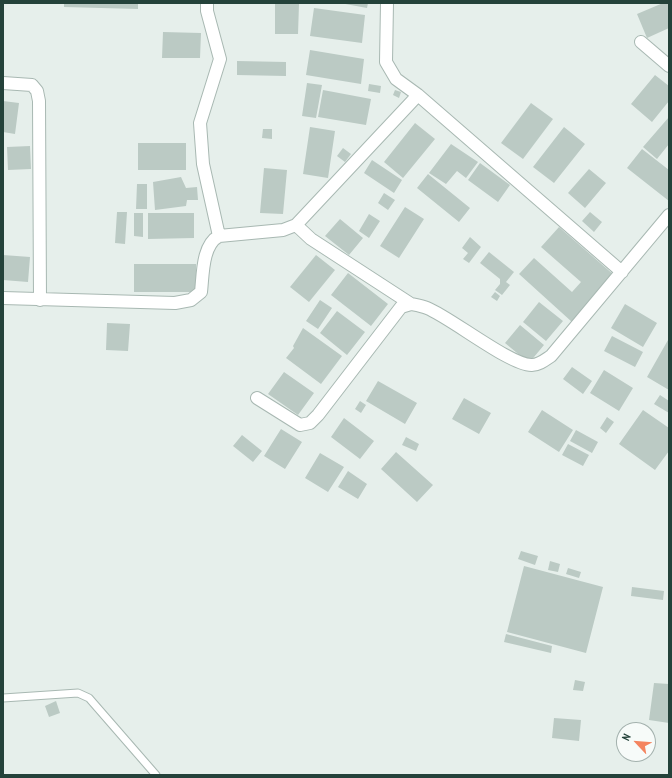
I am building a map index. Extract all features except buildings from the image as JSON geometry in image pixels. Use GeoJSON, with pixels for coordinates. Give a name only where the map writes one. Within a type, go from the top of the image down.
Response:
{"type":"FeatureCollection","features":[{"type":"Feature","properties":{"kind":"street"},"geometry":{"type":"LineString","coordinates":[[207,3],[207,11],[220,59],[200,122],[203,164],[219,236]]}},
{"type":"Feature","properties":{"kind":"street"},"geometry":{"type":"LineString","coordinates":[[387,3],[386,62],[396,79],[418,95],[622,272]]}},
{"type":"Feature","properties":{"kind":"street"},"geometry":{"type":"LineString","coordinates":[[641,42],[669,66]]}},
{"type":"Feature","properties":{"kind":"street"},"geometry":{"type":"LineString","coordinates":[[3,83],[32,85],[37,91],[39,101],[40,300]]}},
{"type":"Feature","properties":{"kind":"street"},"geometry":{"type":"LineString","coordinates":[[3,298],[175,303],[191,300],[201,292],[208,248],[213,239],[219,236],[283,230],[296,225],[418,95]]}},
{"type":"Feature","properties":{"kind":"street"},"geometry":{"type":"LineString","coordinates":[[296,225],[311,240],[411,304],[426,308],[504,354],[525,364],[533,365],[542,362],[551,356],[669,215]]}},
{"type":"Feature","properties":{"kind":"street"},"geometry":{"type":"LineString","coordinates":[[256,398],[300,425],[310,423],[318,415],[401,307],[411,304]]}},
{"type":"Feature","properties":{"kind":"lane"},"geometry":{"type":"LineString","coordinates":[[3,698],[78,693],[89,698],[156,775]]}}]}
